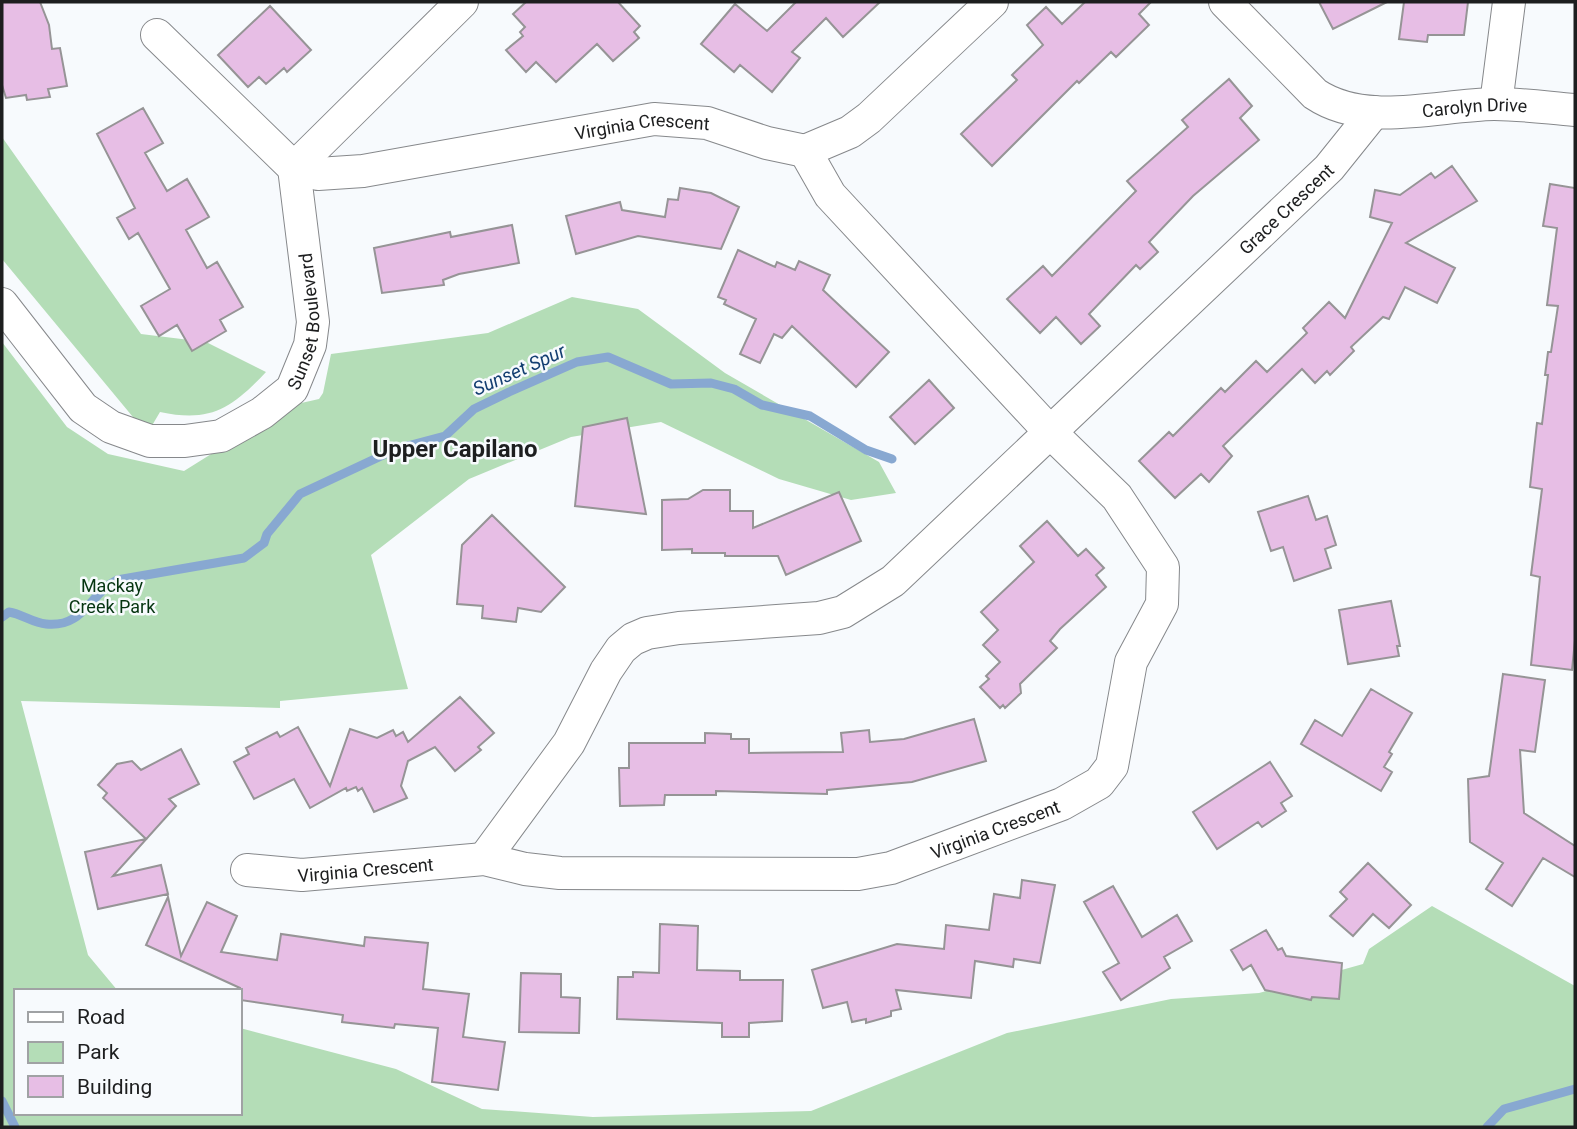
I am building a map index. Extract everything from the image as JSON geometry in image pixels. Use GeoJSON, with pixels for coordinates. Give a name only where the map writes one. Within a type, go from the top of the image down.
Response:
{"type":"FeatureCollection","features":[{"type":"Feature","properties":{"kind":"street"},"geometry":{"type":"LineString","coordinates":[[157,35],[294,168],[462,2]]}},
{"type":"Feature","properties":{"kind":"street"},"geometry":{"type":"LineString","coordinates":[[805,151],[850,132],[869,117],[992,2]]}},
{"type":"Feature","properties":{"kind":"street"},"geometry":{"type":"LineString","coordinates":[[1225,2],[1315,94],[1331,104],[1374,112]]}},
{"type":"Feature","properties":{"kind":"street"},"geometry":{"type":"LineString","coordinates":[[1496,104],[1509,2]]}},
{"type":"Feature","properties":{"kind":"street","name":"Carolyn Drive"},"geometry":{"type":"LineString","coordinates":[[1374,112],[1496,104],[1575,110]]}},
{"type":"Feature","properties":{"kind":"street","name":"Grace Crescent"},"geometry":{"type":"LineString","coordinates":[[1051,433],[1329,168],[1374,112]]}},
{"type":"Feature","properties":{"kind":"street","name":"Virginia Crescent"},"geometry":{"type":"LineString","coordinates":[[247,870],[302,875],[484,859],[525,869],[560,873],[858,874],[891,869],[1062,804],[1099,783],[1112,765],[1131,662],[1162,604],[1163,567],[1117,497],[1051,433],[830,195],[805,151],[767,143],[707,123],[654,119],[363,171],[318,174],[294,168]]}},
{"type":"Feature","properties":{"kind":"street","name":"Sunset Boulevard"},"geometry":{"type":"LineString","coordinates":[[2,304],[83,408],[111,427],[150,441],[185,441],[221,436],[262,413],[292,389],[310,345],[313,322],[294,168]]}},
{"type":"Feature","properties":{"kind":"street"},"geometry":{"type":"LineString","coordinates":[[484,859],[569,743],[606,671],[621,649],[633,639],[660,630],[807,620],[844,612],[894,581],[1051,433]]}},
{"type":"Feature","properties":{"kind":"green space"},"geometry":{"type":"Polygon","coordinates":[[[2,137],[141,334],[206,342],[266,372],[242,395],[219,410],[193,415],[160,412],[147,434],[2,259],[2,137]]]}},
{"type":"Feature","properties":{"kind":"green space","name":"Mackay Creek Park"},"geometry":{"type":"Polygon","coordinates":[[[572,297],[638,309],[725,373],[879,462],[896,493],[851,500],[779,479],[661,422],[571,437],[469,479],[371,555],[408,689],[280,701],[280,708],[21,701],[88,955],[116,989],[14,989],[14,1115],[242,1115],[242,1029],[396,1069],[482,1109],[593,1117],[811,1111],[1007,1033],[1171,999],[1259,993],[1363,964],[1369,949],[1432,906],[1575,986],[1575,1127],[2,1127],[2,342],[67,427],[108,454],[184,471],[288,406],[319,399],[323,393],[331,354],[488,333],[572,297]]]}},
{"type":"Feature","properties":{"kind":"building"},"geometry":{"type":"Polygon","coordinates":[[[2,2],[40,2],[49,25],[52,49],[60,48],[67,86],[48,89],[50,97],[27,100],[26,95],[6,98],[2,85],[2,2]]]}},
{"type":"Feature","properties":{"kind":"building"},"geometry":{"type":"Polygon","coordinates":[[[526,2],[618,2],[640,26],[634,32],[639,38],[613,61],[597,44],[556,82],[536,62],[526,72],[506,50],[523,36],[520,32],[525,27],[513,14],[526,2]]]}},
{"type":"Feature","properties":{"kind":"building"},"geometry":{"type":"Polygon","coordinates":[[[796,2],[880,2],[843,37],[826,18],[792,52],[800,58],[772,92],[740,65],[734,72],[701,44],[735,4],[767,31],[796,2]]]}},
{"type":"Feature","properties":{"kind":"building"},"geometry":{"type":"Polygon","coordinates":[[[1085,2],[1151,2],[1139,14],[1149,25],[1116,57],[1111,52],[1079,83],[1077,81],[992,166],[961,134],[1017,80],[1012,75],[1043,45],[1027,25],[1046,7],[1062,24],[1085,2]]]}},
{"type":"Feature","properties":{"kind":"building"},"geometry":{"type":"Polygon","coordinates":[[[1319,2],[1387,2],[1333,29],[1319,2]]]}},
{"type":"Feature","properties":{"kind":"building"},"geometry":{"type":"Polygon","coordinates":[[[1404,2],[1468,2],[1464,35],[1428,35],[1427,42],[1399,39],[1404,2]]]}},
{"type":"Feature","properties":{"kind":"building"},"geometry":{"type":"Polygon","coordinates":[[[270,6],[311,50],[287,72],[284,68],[266,84],[259,77],[248,87],[218,55],[270,6]]]}},
{"type":"Feature","properties":{"kind":"building"},"geometry":{"type":"Polygon","coordinates":[[[1229,79],[1252,106],[1240,118],[1259,140],[1193,196],[1149,242],[1158,252],[1140,269],[1136,265],[1089,314],[1100,326],[1081,344],[1056,317],[1040,333],[1007,299],[1043,266],[1052,276],[1136,191],[1127,181],[1188,127],[1182,120],[1229,79]]]}},
{"type":"Feature","properties":{"kind":"building"},"geometry":{"type":"Polygon","coordinates":[[[143,108],[163,143],[145,153],[167,191],[187,179],[209,217],[186,230],[207,268],[217,262],[243,307],[220,320],[226,331],[192,351],[177,325],[159,336],[141,306],[170,289],[138,233],[129,239],[117,218],[135,208],[97,134],[143,108]]]}},
{"type":"Feature","properties":{"kind":"building"},"geometry":{"type":"Polygon","coordinates":[[[1452,166],[1477,201],[1406,243],[1455,268],[1437,303],[1405,287],[1389,319],[1383,317],[1351,347],[1354,351],[1330,375],[1327,371],[1315,383],[1302,369],[1223,446],[1232,456],[1209,482],[1201,474],[1175,498],[1139,461],[1169,432],[1173,436],[1221,388],[1225,392],[1256,361],[1267,372],[1307,333],[1303,328],[1329,302],[1345,318],[1392,223],[1370,217],[1375,190],[1400,195],[1431,173],[1435,178],[1452,166]]]}},
{"type":"Feature","properties":{"kind":"building"},"geometry":{"type":"Polygon","coordinates":[[[1550,184],[1575,188],[1575,640],[1572,670],[1531,665],[1540,577],[1531,575],[1542,489],[1530,487],[1537,423],[1542,424],[1548,352],[1551,352],[1558,306],[1547,305],[1557,228],[1543,226],[1550,184]]]}},
{"type":"Feature","properties":{"kind":"building"},"geometry":{"type":"Polygon","coordinates":[[[680,188],[711,193],[739,207],[721,249],[638,236],[576,254],[566,216],[620,202],[622,210],[665,217],[668,199],[678,200],[680,188]]]}},
{"type":"Feature","properties":{"kind":"building"},"geometry":{"type":"Polygon","coordinates":[[[512,225],[519,263],[459,274],[443,280],[444,285],[382,293],[374,248],[450,232],[451,237],[512,225]]]}},
{"type":"Feature","properties":{"kind":"building"},"geometry":{"type":"Polygon","coordinates":[[[738,250],[775,267],[777,262],[795,270],[799,261],[830,275],[823,290],[889,352],[856,387],[792,326],[782,338],[774,334],[760,363],[740,354],[756,319],[724,304],[726,300],[718,297],[738,250]]]}},
{"type":"Feature","properties":{"kind":"building"},"geometry":{"type":"Polygon","coordinates":[[[929,380],[954,408],[915,444],[890,417],[929,380]]]}},
{"type":"Feature","properties":{"kind":"building"},"geometry":{"type":"Polygon","coordinates":[[[627,418],[646,514],[575,506],[583,427],[627,418]]]}},
{"type":"Feature","properties":{"kind":"building"},"geometry":{"type":"Polygon","coordinates":[[[703,490],[730,490],[730,511],[753,511],[753,528],[839,492],[861,541],[786,575],[778,556],[725,556],[725,553],[692,553],[692,549],[662,550],[662,500],[688,499],[703,490]]]}},
{"type":"Feature","properties":{"kind":"building"},"geometry":{"type":"Polygon","coordinates":[[[1308,496],[1316,520],[1327,516],[1336,545],[1325,549],[1331,568],[1294,581],[1283,547],[1271,551],[1258,512],[1308,496]]]}},
{"type":"Feature","properties":{"kind":"building"},"geometry":{"type":"Polygon","coordinates":[[[492,515],[565,587],[541,612],[518,608],[516,622],[482,618],[483,606],[457,604],[462,545],[492,515]]]}},
{"type":"Feature","properties":{"kind":"building"},"geometry":{"type":"Polygon","coordinates":[[[1047,521],[1078,556],[1086,549],[1104,568],[1096,575],[1106,587],[1060,629],[1050,641],[1057,648],[1020,684],[1021,693],[1005,708],[1003,705],[1000,708],[980,687],[989,679],[986,676],[1000,662],[983,645],[998,630],[981,612],[1034,562],[1020,546],[1047,521]]]}},
{"type":"Feature","properties":{"kind":"building"},"geometry":{"type":"Polygon","coordinates":[[[1391,601],[1400,646],[1397,646],[1399,656],[1348,664],[1339,610],[1391,601]]]}},
{"type":"Feature","properties":{"kind":"building"},"geometry":{"type":"Polygon","coordinates":[[[1503,674],[1545,680],[1535,752],[1520,750],[1524,813],[1575,846],[1575,877],[1543,858],[1512,906],[1486,889],[1503,863],[1470,842],[1468,779],[1489,776],[1503,674]]]}},
{"type":"Feature","properties":{"kind":"building"},"geometry":{"type":"Polygon","coordinates":[[[1371,689],[1412,713],[1389,752],[1392,754],[1384,767],[1392,772],[1381,791],[1301,744],[1315,720],[1342,736],[1371,689]]]}},
{"type":"Feature","properties":{"kind":"building"},"geometry":{"type":"Polygon","coordinates":[[[460,697],[494,733],[478,747],[481,750],[455,771],[435,747],[408,761],[401,786],[407,798],[374,812],[362,788],[358,791],[356,787],[347,791],[346,788],[310,808],[294,779],[254,799],[234,762],[249,754],[246,748],[277,732],[280,737],[298,727],[330,786],[350,729],[377,738],[393,730],[396,736],[403,732],[408,742],[460,697]]]}},
{"type":"Feature","properties":{"kind":"building"},"geometry":{"type":"Polygon","coordinates":[[[974,719],[986,761],[912,782],[827,790],[827,794],[716,791],[716,795],[665,795],[664,805],[620,806],[619,768],[629,768],[629,743],[705,743],[705,733],[731,734],[731,739],[749,739],[749,753],[843,752],[841,733],[869,730],[870,742],[904,739],[974,719]]]}},
{"type":"Feature","properties":{"kind":"building"},"geometry":{"type":"Polygon","coordinates":[[[181,749],[199,784],[169,799],[176,806],[113,876],[161,865],[168,894],[98,909],[85,852],[146,839],[103,798],[107,793],[98,785],[117,764],[132,761],[141,770],[181,749]]]}},
{"type":"Feature","properties":{"kind":"building"},"geometry":{"type":"Polygon","coordinates":[[[1270,762],[1292,796],[1281,803],[1286,811],[1262,827],[1258,822],[1217,849],[1193,812],[1270,762]]]}},
{"type":"Feature","properties":{"kind":"building"},"geometry":{"type":"Polygon","coordinates":[[[1368,863],[1411,905],[1389,928],[1373,914],[1353,936],[1330,916],[1347,899],[1340,892],[1368,863]]]}},
{"type":"Feature","properties":{"kind":"building"},"geometry":{"type":"Polygon","coordinates":[[[1022,880],[1055,885],[1040,963],[1014,959],[1013,967],[975,961],[971,998],[896,990],[901,1009],[891,1011],[891,1016],[866,1023],[866,1019],[852,1022],[847,1002],[823,1008],[812,970],[897,944],[944,949],[946,925],[989,930],[994,894],[1020,898],[1022,880]]]}},
{"type":"Feature","properties":{"kind":"building"},"geometry":{"type":"Polygon","coordinates":[[[1113,886],[1142,937],[1177,915],[1192,941],[1164,957],[1170,968],[1121,1000],[1103,972],[1119,963],[1084,902],[1113,886]]]}},
{"type":"Feature","properties":{"kind":"building"},"geometry":{"type":"Polygon","coordinates":[[[168,897],[181,956],[207,902],[237,916],[221,952],[277,960],[281,934],[364,946],[365,937],[428,943],[423,989],[469,994],[463,1037],[505,1042],[498,1090],[432,1082],[438,1028],[395,1024],[394,1028],[342,1022],[343,1015],[242,1000],[242,989],[146,945],[168,897]]]}},
{"type":"Feature","properties":{"kind":"building"},"geometry":{"type":"Polygon","coordinates":[[[660,924],[698,926],[697,970],[740,971],[740,980],[783,980],[782,1021],[749,1023],[749,1037],[722,1037],[722,1023],[617,1019],[618,977],[633,977],[633,972],[659,973],[660,924]]]}},
{"type":"Feature","properties":{"kind":"building"},"geometry":{"type":"Polygon","coordinates":[[[1266,930],[1278,950],[1282,948],[1286,956],[1342,963],[1339,999],[1312,997],[1311,1000],[1265,990],[1251,965],[1243,970],[1231,950],[1266,930]]]}},
{"type":"Feature","properties":{"kind":"building"},"geometry":{"type":"Polygon","coordinates":[[[521,973],[561,974],[561,997],[580,998],[579,1033],[519,1032],[521,973]]]}},
{"type":"Feature","properties":{"kind":"waterway","name":"Sunset Spur"},"geometry":{"type":"LineString","coordinates":[[2,617],[9,612],[41,623],[59,624],[78,616],[99,593],[117,580],[244,558],[264,543],[267,534],[300,494],[396,449],[445,436],[474,409],[577,362],[608,357],[671,384],[711,383],[734,389],[762,405],[810,416],[866,450],[892,459]]}},
{"type":"Feature","properties":{"kind":"waterway"},"geometry":{"type":"LineString","coordinates":[[1487,1127],[1504,1109],[1575,1089]]}},
{"type":"Feature","properties":{"kind":"waterway"},"geometry":{"type":"LineString","coordinates":[[2,1101],[15,1127]]}},
{"type":"Feature","properties":{"kind":"district","name":"Upper Capilano"},"geometry":{"type":"Point","coordinates":[455,449]}}]}
